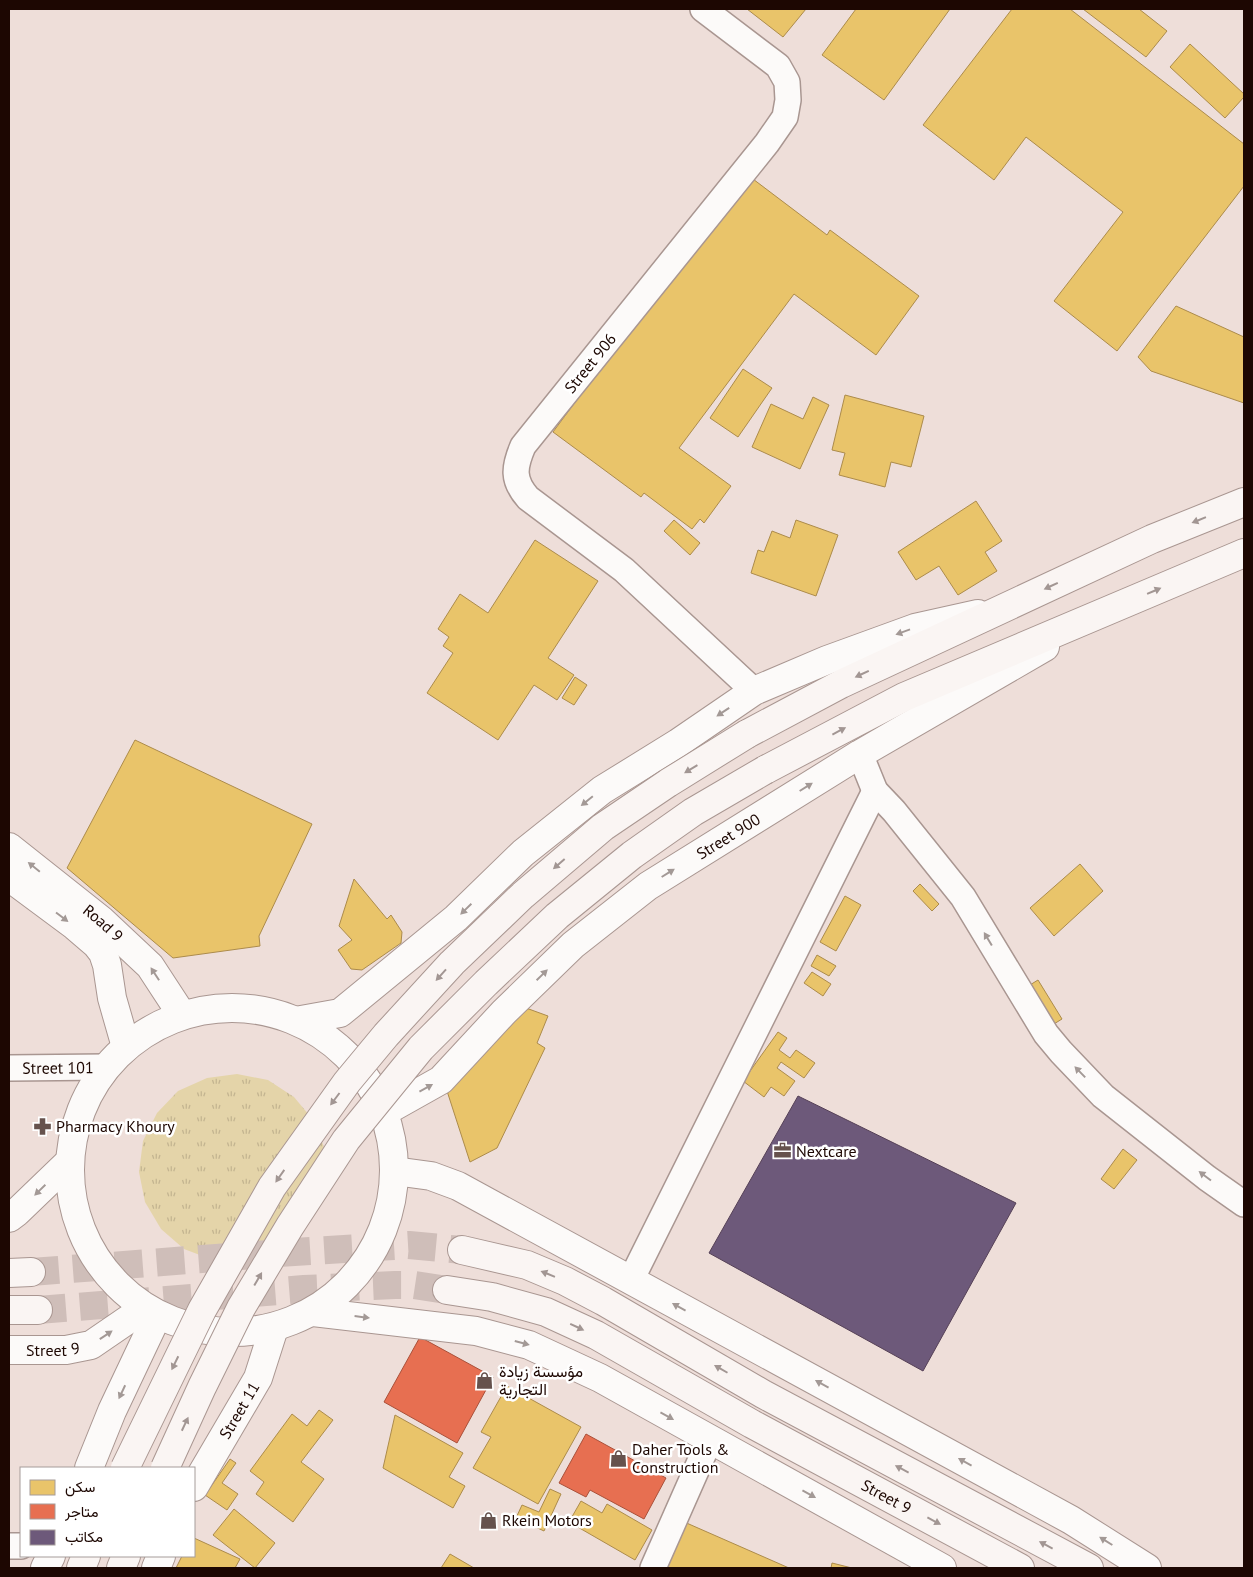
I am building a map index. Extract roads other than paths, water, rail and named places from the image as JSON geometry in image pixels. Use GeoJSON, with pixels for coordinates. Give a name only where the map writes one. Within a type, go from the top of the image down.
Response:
{"type":"FeatureCollection","features":[{"type":"Feature","properties":{"kind":"main road"},"geometry":{"type":"LineString","coordinates":[[125,1467],[202,1310],[272,1187],[347,1082],[386,1035],[452,963],[523,895],[603,827],[668,783],[747,734],[841,684],[1001,609],[1152,539],[1244,502]]}},
{"type":"Feature","properties":{"kind":"main road"},"geometry":{"type":"LineString","coordinates":[[165,1467],[241,1308],[290,1226],[346,1140],[421,1048],[557,916],[632,855],[693,812],[765,770],[904,697],[1244,553]]}},
{"type":"Feature","properties":{"kind":"main road"},"geometry":{"type":"LineString","coordinates":[[462,1250],[527,1265],[565,1281],[763,1394],[1089,1568]]}},
{"type":"Feature","properties":{"kind":"main road","name":"Street 9"},"geometry":{"type":"LineString","coordinates":[[447,1290],[492,1297],[546,1312],[596,1335],[752,1424],[1020,1568]]}},
{"type":"Feature","properties":{"kind":"main road"},"geometry":{"type":"LineString","coordinates":[[9,1310],[38,1310]]}},
{"type":"Feature","properties":{"kind":"street","name":"Street 906"},"geometry":{"type":"LineString","coordinates":[[703,9],[778,66],[787,82],[788,100],[785,116],[767,143],[523,446],[517,459],[516,472],[518,487],[528,498],[624,570],[754,691]]}},
{"type":"Feature","properties":{"kind":"street"},"geometry":{"type":"LineString","coordinates":[[301,1020],[363,1074],[384,1112],[392,1141],[394,1171],[385,1226],[356,1276],[313,1312],[294,1321],[274,1328],[214,1333],[151,1312],[102,1270],[76,1218],[70,1161],[80,1111],[106,1067],[126,1047],[152,1028],[182,1015],[234,1007],[301,1020],[340,1013],[456,918],[523,853],[602,790],[678,743],[754,691],[827,660],[915,628],[1001,609]]}},
{"type":"Feature","properties":{"kind":"street","name":"Street 900"},"geometry":{"type":"LineString","coordinates":[[384,1112],[441,1080],[504,1012],[573,945],[648,886],[860,754],[1109,610]]}},
{"type":"Feature","properties":{"kind":"street"},"geometry":{"type":"LineString","coordinates":[[860,754],[875,791],[894,811],[963,897],[1046,1034],[1061,1052],[1103,1096],[1207,1178],[1244,1204]]}},
{"type":"Feature","properties":{"kind":"street"},"geometry":{"type":"LineString","coordinates":[[631,1280],[875,791]]}},
{"type":"Feature","properties":{"kind":"street","name":"Road 9"},"geometry":{"type":"LineString","coordinates":[[9,846],[101,920],[150,966],[182,1015]]}},
{"type":"Feature","properties":{"kind":"street","name":"Road 9"},"geometry":{"type":"LineString","coordinates":[[9,877],[75,926],[96,944],[103,953],[107,965],[112,998],[126,1047]]}},
{"type":"Feature","properties":{"kind":"street","name":"Street 101"},"geometry":{"type":"LineString","coordinates":[[9,1068],[106,1067]]}},
{"type":"Feature","properties":{"kind":"street"},"geometry":{"type":"LineString","coordinates":[[9,1218],[70,1161]]}},
{"type":"Feature","properties":{"kind":"street"},"geometry":{"type":"LineString","coordinates":[[394,1171],[431,1176],[458,1186],[1071,1520],[1147,1568]]}},
{"type":"Feature","properties":{"kind":"street"},"geometry":{"type":"LineString","coordinates":[[88,1467],[151,1312]]}},
{"type":"Feature","properties":{"kind":"street","name":"Street 9"},"geometry":{"type":"LineString","coordinates":[[9,1350],[66,1350],[91,1345],[151,1312]]}},
{"type":"Feature","properties":{"kind":"street"},"geometry":{"type":"LineString","coordinates":[[313,1312],[476,1331],[529,1345],[600,1378],[935,1567]]}},
{"type":"Feature","properties":{"kind":"street","name":"Street 11"},"geometry":{"type":"LineString","coordinates":[[195,1485],[258,1378],[274,1328]]}},
{"type":"Feature","properties":{"kind":"street"},"geometry":{"type":"LineString","coordinates":[[653,1568],[710,1439]]}},
{"type":"Feature","properties":{"kind":"tunnel"},"geometry":{"type":"LineString","coordinates":[[31,1272],[409,1245],[462,1250]]}},
{"type":"Feature","properties":{"kind":"tunnel"},"geometry":{"type":"LineString","coordinates":[[38,1310],[304,1289],[414,1285],[447,1290]]}},
{"type":"Feature","properties":{"kind":"place","name":"Pharmacy Khoury"},"geometry":{"type":"Point","coordinates":[42,1126]}},
{"type":"Feature","properties":{"kind":"place","name":"Nextcare"},"geometry":{"type":"Point","coordinates":[782,1151]}},
{"type":"Feature","properties":{"kind":"place","name":"مؤسسة زيادة التجارية"},"geometry":{"type":"Point","coordinates":[485,1380]}},
{"type":"Feature","properties":{"kind":"place","name":"Daher Tools & Construction"},"geometry":{"type":"Point","coordinates":[618,1458]}},
{"type":"Feature","properties":{"kind":"place","name":"Rkein Motors"},"geometry":{"type":"Point","coordinates":[488,1520]}}]}
